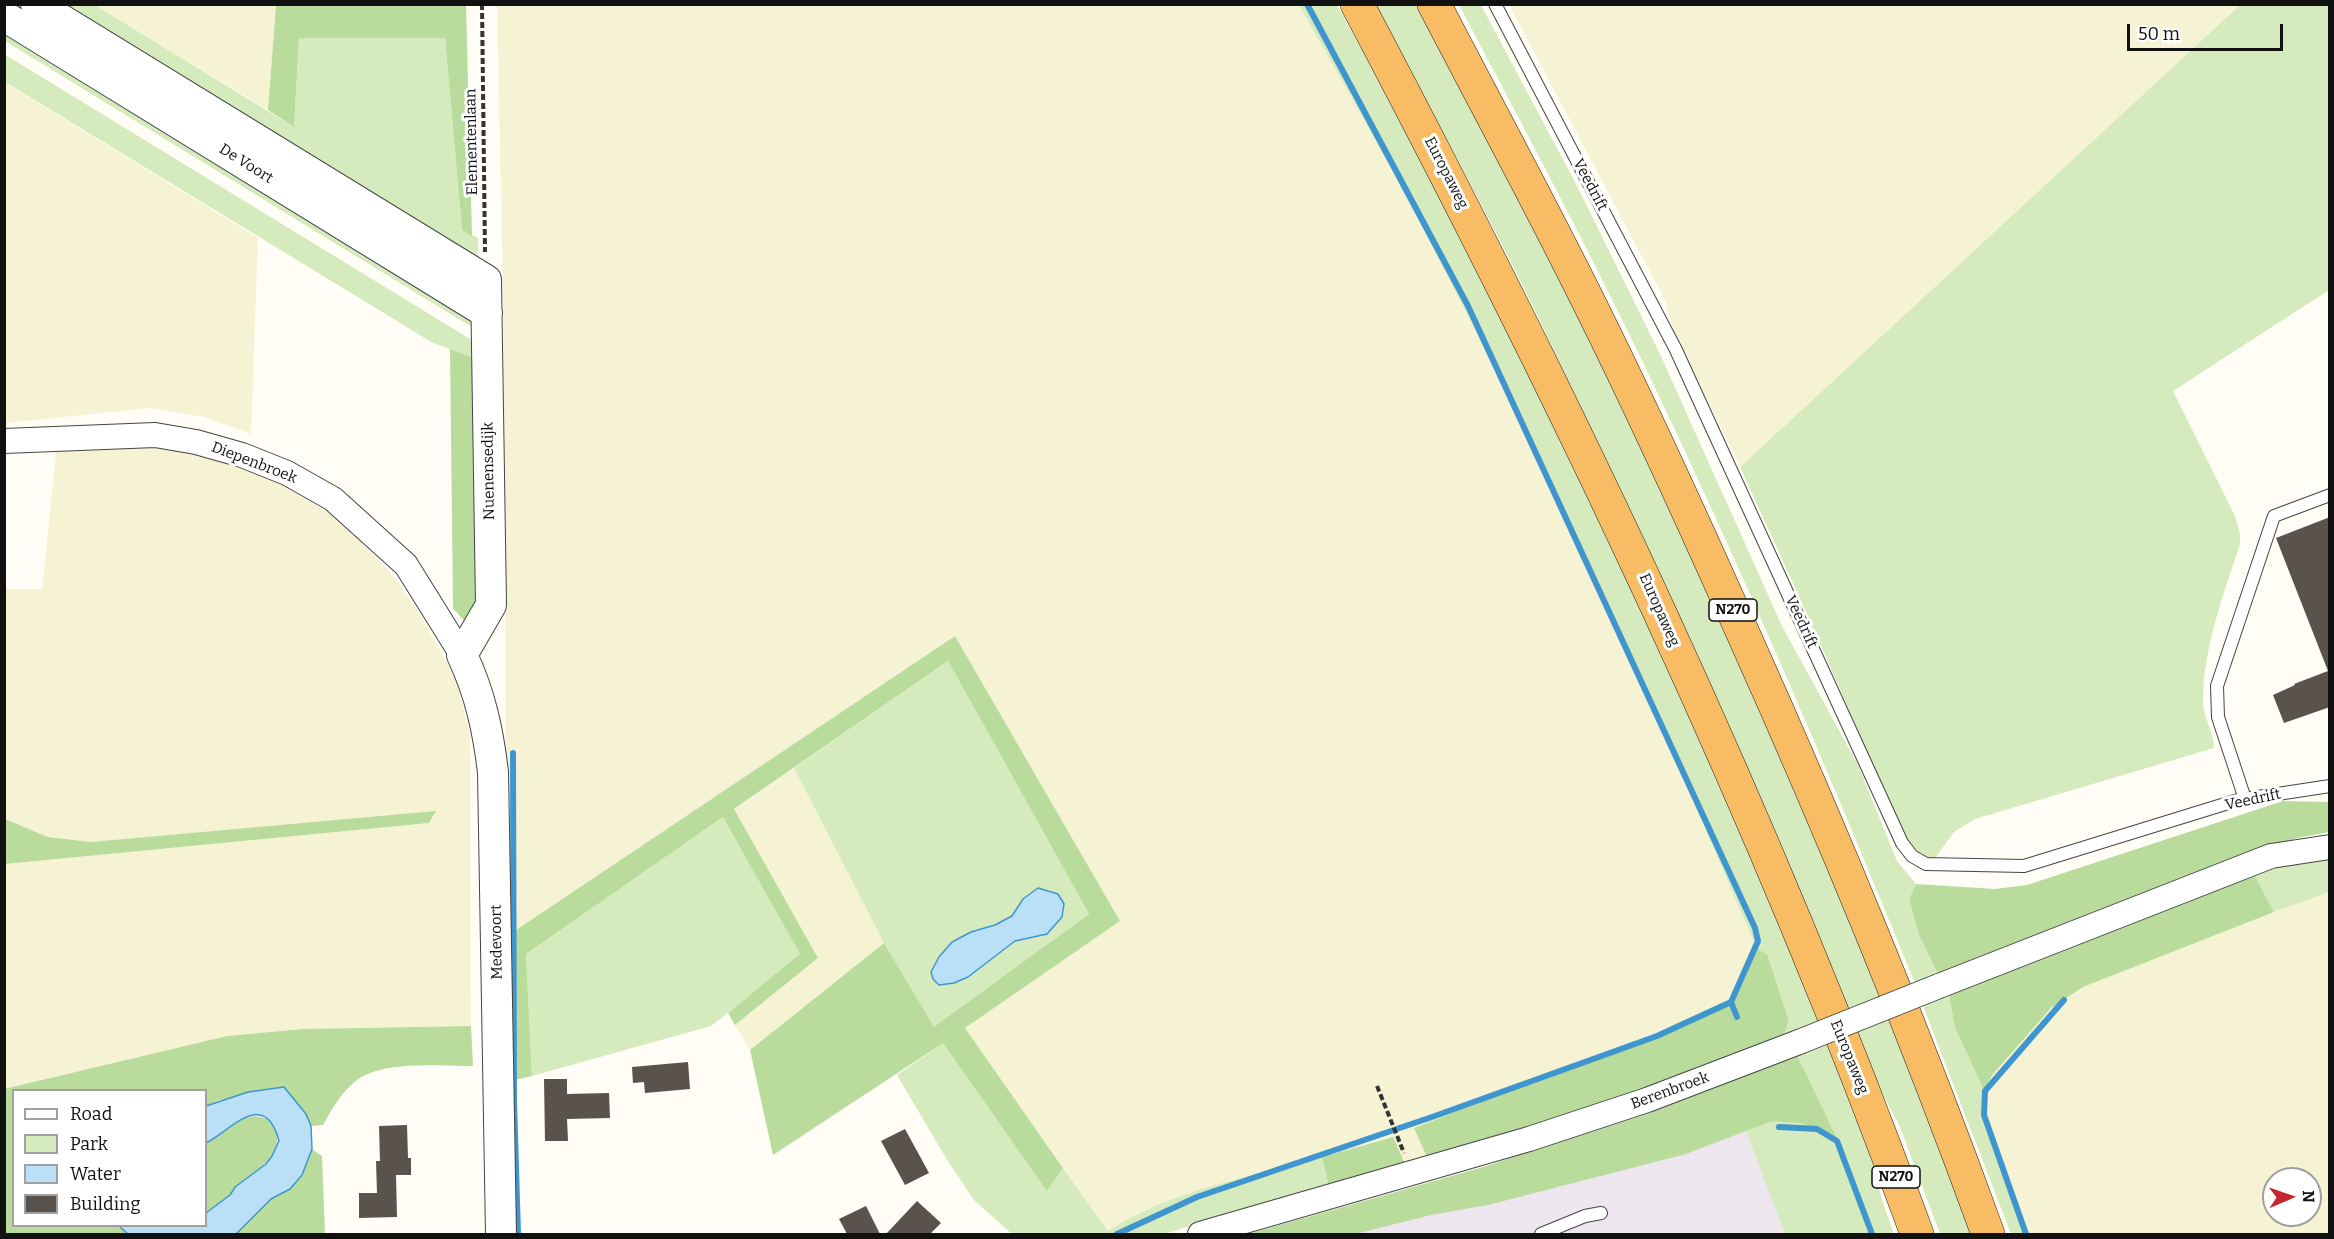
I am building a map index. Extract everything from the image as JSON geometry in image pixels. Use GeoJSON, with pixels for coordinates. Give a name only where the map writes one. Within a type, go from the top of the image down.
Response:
{"type":"FeatureCollection","features":[{"type":"Feature","properties":{"kind":"highway","name":"Europaweg"},"geometry":{"type":"LineString","coordinates":[[1357,4],[1508,294],[1624,532],[1749,810],[1852,1061],[1917,1234]]}},
{"type":"Feature","properties":{"kind":"highway","name":"N270"},"geometry":{"type":"LineString","coordinates":[[1434,4],[1567,257],[1689,512],[1813,790],[1905,1017],[1988,1234]]}},
{"type":"Feature","properties":{"kind":"street","name":"De Voort"},"geometry":{"type":"LineString","coordinates":[[36,4],[486,280]]}},
{"type":"Feature","properties":{"kind":"street","name":"De Voort"},"geometry":{"type":"LineString","coordinates":[[4,16],[487,313]]}},
{"type":"Feature","properties":{"kind":"street","name":"Nuenensedijk"},"geometry":{"type":"LineString","coordinates":[[462,655],[491,606],[486,280]]}},
{"type":"Feature","properties":{"kind":"street","name":"Diepenbroek"},"geometry":{"type":"LineString","coordinates":[[4,441],[155,435],[196,442],[242,455],[287,473],[333,499],[406,565],[462,655]]}},
{"type":"Feature","properties":{"kind":"street","name":"Medevoort"},"geometry":{"type":"LineString","coordinates":[[462,655],[474,680],[484,711],[493,772],[501,1234]]}},
{"type":"Feature","properties":{"kind":"street","name":"Berenbroek"},"geometry":{"type":"LineString","coordinates":[[1200,1234],[1413,1174],[1647,1100],[2271,856],[2330,847]]}},
{"type":"Feature","properties":{"kind":"lane","name":"Veedrift"},"geometry":{"type":"LineString","coordinates":[[1495,4],[1676,350],[1902,843],[1912,856],[1926,864],[2024,866],[2245,799],[2330,786]]}},
{"type":"Feature","properties":{"kind":"lane"},"geometry":{"type":"LineString","coordinates":[[2245,799],[2218,717],[2217,686],[2274,516],[2330,495]]}},
{"type":"Feature","properties":{"kind":"lane"},"geometry":{"type":"LineString","coordinates":[[1541,1234],[1585,1216],[1601,1213]]}},
{"type":"Feature","properties":{"kind":"path","name":"Elementenlaan"},"geometry":{"type":"LineString","coordinates":[[482,4],[486,280]]}},
{"type":"Feature","properties":{"kind":"path"},"geometry":{"type":"LineString","coordinates":[[1377,1086],[1413,1174]]}},
{"type":"Feature","properties":{"kind":"shaded area"},"geometry":{"type":"Polygon","coordinates":[[[95,5],[276,5],[268,110],[95,5]]]}},
{"type":"Feature","properties":{"kind":"shaded area"},"geometry":{"type":"Polygon","coordinates":[[[497,5],[1299,5],[1404,191],[1484,345],[1681,773],[1757,949],[1741,987],[1729,1005],[1415,1127],[1427,1157],[1405,1164],[1392,1137],[1180,1196],[1141,1212],[1108,1231],[965,1028],[1120,921],[955,636],[507,936],[503,291],[497,5]]]}},
{"type":"Feature","properties":{"kind":"shaded area"},"geometry":{"type":"Polygon","coordinates":[[[1509,5],[2240,5],[1740,467],[1673,330],[1666,302],[1509,5]]]}},
{"type":"Feature","properties":{"kind":"shaded area"},"geometry":{"type":"Polygon","coordinates":[[[4,82],[258,238],[251,434],[204,417],[150,408],[5,423],[4,82]]]}},
{"type":"Feature","properties":{"kind":"shaded area"},"geometry":{"type":"Polygon","coordinates":[[[57,445],[165,445],[227,459],[281,484],[327,512],[358,539],[397,580],[422,618],[456,679],[470,735],[471,1026],[302,1029],[227,1036],[5,1089],[4,864],[429,823],[436,812],[91,842],[48,837],[5,819],[5,589],[42,589],[57,445]]]}},
{"type":"Feature","properties":{"kind":"shaded area"},"geometry":{"type":"Polygon","coordinates":[[[794,768],[884,943],[750,1050],[735,1025],[818,958],[734,810],[794,768]]]}},
{"type":"Feature","properties":{"kind":"shaded area"},"geometry":{"type":"Polygon","coordinates":[[[2329,892],[2329,1234],[2027,1234],[1982,1104],[1984,1090],[1993,1074],[2051,1008],[2083,987],[2329,892]]]}},
{"type":"Feature","properties":{"kind":"shaded area"},"geometry":{"type":"Polygon","coordinates":[[[1752,1115],[1801,1234],[1287,1234],[1752,1115]]]}},
{"type":"Feature","properties":{"kind":"green space"},"geometry":{"type":"Polygon","coordinates":[[[44,5],[95,5],[294,127],[299,38],[445,38],[462,230],[478,238],[478,271],[44,5]]]}},
{"type":"Feature","properties":{"kind":"green space"},"geometry":{"type":"Polygon","coordinates":[[[276,5],[466,5],[472,236],[462,230],[445,38],[299,38],[294,127],[268,110],[276,5]]]}},
{"type":"Feature","properties":{"kind":"green space"},"geometry":{"type":"Polygon","coordinates":[[[1299,5],[1337,5],[1525,347],[1823,1019],[1785,1034],[1789,1021],[1767,955],[1757,949],[1681,773],[1509,396],[1404,191],[1299,5]]]}},
{"type":"Feature","properties":{"kind":"green space"},"geometry":{"type":"Polygon","coordinates":[[[1374,5],[1423,5],[1561,271],[1822,840],[1976,1234],[1940,1234],[1900,1127],[1855,1041],[1700,676],[1579,405],[1498,237],[1374,5]]]}},
{"type":"Feature","properties":{"kind":"green space"},"geometry":{"type":"Polygon","coordinates":[[[1459,5],[1481,5],[1577,186],[1660,354],[1782,626],[1858,765],[1897,861],[1916,884],[1909,899],[1919,935],[1939,976],[1915,983],[1781,665],[1675,430],[1595,265],[1459,5]]]}},
{"type":"Feature","properties":{"kind":"green space"},"geometry":{"type":"Polygon","coordinates":[[[2240,5],[2329,5],[2329,290],[2173,391],[2235,516],[2240,534],[2240,544],[2221,603],[2206,662],[2203,703],[2214,748],[1975,819],[1954,832],[1933,861],[1915,855],[1905,840],[1817,636],[1740,467],[2240,5]]]}},
{"type":"Feature","properties":{"kind":"green space"},"geometry":{"type":"Polygon","coordinates":[[[4,23],[477,323],[470,326],[5,41],[4,23]]]}},
{"type":"Feature","properties":{"kind":"green space"},"geometry":{"type":"Polygon","coordinates":[[[4,54],[480,345],[480,360],[433,343],[5,82],[4,54]]]}},
{"type":"Feature","properties":{"kind":"green space"},"geometry":{"type":"Polygon","coordinates":[[[450,349],[480,360],[476,610],[465,622],[453,608],[450,349]]]}},
{"type":"Feature","properties":{"kind":"green space"},"geometry":{"type":"Polygon","coordinates":[[[955,636],[1120,921],[965,1028],[1063,1168],[1047,1191],[943,1043],[773,1155],[750,1050],[884,943],[934,1027],[1089,914],[948,661],[734,809],[818,958],[735,1025],[728,1013],[800,954],[723,817],[526,954],[532,1076],[510,1081],[507,936],[955,636]]]}},
{"type":"Feature","properties":{"kind":"green space"},"geometry":{"type":"Polygon","coordinates":[[[948,661],[1089,914],[934,1028],[884,943],[794,768],[948,661]],[[1023,899],[1012,916],[952,941],[939,957],[968,977],[1015,941],[1047,934],[1023,899]]]}},
{"type":"Feature","properties":{"kind":"green space"},"geometry":{"type":"Polygon","coordinates":[[[2283,801],[2329,802],[2329,832],[2297,838],[2221,863],[1939,976],[1919,935],[1909,899],[1916,884],[1995,889],[2027,885],[2283,801]]]}},
{"type":"Feature","properties":{"kind":"green space"},"geometry":{"type":"Polygon","coordinates":[[[436,811],[429,823],[5,864],[5,819],[48,837],[91,842],[436,811]]]}},
{"type":"Feature","properties":{"kind":"green space"},"geometry":{"type":"Polygon","coordinates":[[[723,817],[801,955],[711,1026],[532,1076],[526,954],[723,817]]]}},
{"type":"Feature","properties":{"kind":"green space"},"geometry":{"type":"Polygon","coordinates":[[[2329,859],[2329,892],[2274,912],[2254,874],[2289,864],[2329,859]]]}},
{"type":"Feature","properties":{"kind":"green space"},"geometry":{"type":"Polygon","coordinates":[[[2254,874],[2274,912],[2083,987],[2051,1008],[1993,1074],[1984,1090],[1955,1028],[1949,995],[2254,874]]]}},
{"type":"Feature","properties":{"kind":"green space"},"geometry":{"type":"Polygon","coordinates":[[[1757,949],[1767,954],[1789,1021],[1783,1038],[1588,1109],[1427,1157],[1414,1128],[1729,1005],[1741,987],[1757,949]]]}},
{"type":"Feature","properties":{"kind":"green space"},"geometry":{"type":"Polygon","coordinates":[[[1949,995],[1955,1028],[1984,1090],[1982,1104],[2027,1234],[2011,1234],[1923,1006],[1949,995]]]}},
{"type":"Feature","properties":{"kind":"green space"},"geometry":{"type":"Polygon","coordinates":[[[471,1026],[473,1066],[397,1067],[368,1074],[347,1089],[323,1125],[311,1126],[306,1114],[219,1100],[207,1106],[207,1089],[12,1089],[12,1227],[120,1227],[128,1234],[5,1234],[4,1089],[227,1036],[302,1029],[471,1026]]]}},
{"type":"Feature","properties":{"kind":"green space"},"geometry":{"type":"Polygon","coordinates":[[[1832,1041],[1856,1101],[1883,1203],[1894,1234],[1785,1234],[1746,1131],[1772,1120],[1800,1123],[1835,1137],[1797,1055],[1832,1041]]]}},
{"type":"Feature","properties":{"kind":"green space"},"geometry":{"type":"Polygon","coordinates":[[[943,1043],[1047,1190],[1063,1168],[1108,1231],[1132,1217],[1184,1195],[1322,1157],[1329,1187],[1252,1207],[1164,1234],[1012,1234],[974,1200],[949,1163],[897,1075],[943,1043]]]}},
{"type":"Feature","properties":{"kind":"green space"},"geometry":{"type":"Polygon","coordinates":[[[1797,1055],[1836,1137],[1800,1123],[1772,1121],[1686,1154],[1488,1205],[1431,1215],[1355,1234],[1248,1234],[1490,1165],[1717,1086],[1797,1055]]]}},
{"type":"Feature","properties":{"kind":"green space"},"geometry":{"type":"Polygon","coordinates":[[[254,1116],[266,1118],[274,1127],[277,1137],[276,1146],[266,1163],[207,1212],[207,1142],[246,1118],[254,1116]]]}},
{"type":"Feature","properties":{"kind":"green space"},"geometry":{"type":"Polygon","coordinates":[[[1393,1137],[1405,1164],[1329,1187],[1322,1157],[1393,1137]]]}},
{"type":"Feature","properties":{"kind":"green space"},"geometry":{"type":"Polygon","coordinates":[[[312,1149],[322,1156],[325,1234],[236,1234],[271,1199],[290,1189],[302,1175],[312,1149]]]}},
{"type":"Feature","properties":{"kind":"water"},"geometry":{"type":"Polygon","coordinates":[[[1038,888],[1058,894],[1064,904],[1062,917],[1047,934],[1015,941],[968,977],[954,983],[939,985],[933,979],[931,972],[939,957],[952,942],[1012,916],[1023,899],[1038,888]]]}},
{"type":"Feature","properties":{"kind":"water"},"geometry":{"type":"Polygon","coordinates":[[[284,1087],[306,1114],[311,1126],[312,1149],[302,1175],[290,1189],[271,1199],[236,1234],[128,1234],[120,1227],[207,1227],[207,1212],[230,1195],[235,1187],[266,1164],[279,1141],[273,1125],[265,1117],[256,1115],[246,1117],[207,1142],[207,1106],[248,1092],[284,1087]]]}},
{"type":"Feature","properties":{"kind":"building"},"geometry":{"type":"Polygon","coordinates":[[[2330,517],[2330,707],[2284,723],[2273,695],[2328,671],[2276,538],[2330,517]]]}},
{"type":"Feature","properties":{"kind":"building"},"geometry":{"type":"Polygon","coordinates":[[[688,1062],[690,1089],[645,1093],[644,1082],[633,1083],[632,1067],[688,1062]]]}},
{"type":"Feature","properties":{"kind":"building"},"geometry":{"type":"Polygon","coordinates":[[[544,1079],[567,1079],[567,1094],[609,1093],[610,1118],[567,1119],[568,1141],[545,1141],[544,1079]]]}},
{"type":"Feature","properties":{"kind":"building"},"geometry":{"type":"Polygon","coordinates":[[[407,1125],[411,1175],[396,1175],[397,1217],[359,1218],[359,1193],[377,1193],[376,1161],[380,1161],[379,1126],[407,1125]]]}},
{"type":"Feature","properties":{"kind":"building"},"geometry":{"type":"Polygon","coordinates":[[[905,1129],[929,1173],[905,1185],[881,1141],[905,1129]]]}},
{"type":"Feature","properties":{"kind":"building"},"geometry":{"type":"Polygon","coordinates":[[[917,1201],[941,1223],[930,1234],[886,1234],[917,1201]]]}},
{"type":"Feature","properties":{"kind":"building"},"geometry":{"type":"Polygon","coordinates":[[[866,1206],[880,1234],[847,1234],[839,1219],[866,1206]]]}},
{"type":"Feature","properties":{"kind":"waterway"},"geometry":{"type":"LineString","coordinates":[[1307,4],[1468,306],[1755,928],[1758,941],[1731,1002]]}},
{"type":"Feature","properties":{"kind":"waterway"},"geometry":{"type":"LineString","coordinates":[[513,753],[514,1100],[518,1234]]}},
{"type":"Feature","properties":{"kind":"waterway"},"geometry":{"type":"LineString","coordinates":[[2026,1234],[1984,1115],[1985,1091],[2064,1000]]}},
{"type":"Feature","properties":{"kind":"waterway"},"geometry":{"type":"LineString","coordinates":[[1117,1234],[1197,1197],[1432,1117],[1657,1036],[1731,1002],[1737,1017]]}},
{"type":"Feature","properties":{"kind":"waterway"},"geometry":{"type":"LineString","coordinates":[[1779,1127],[1817,1129],[1837,1141],[1872,1234]]}}]}
